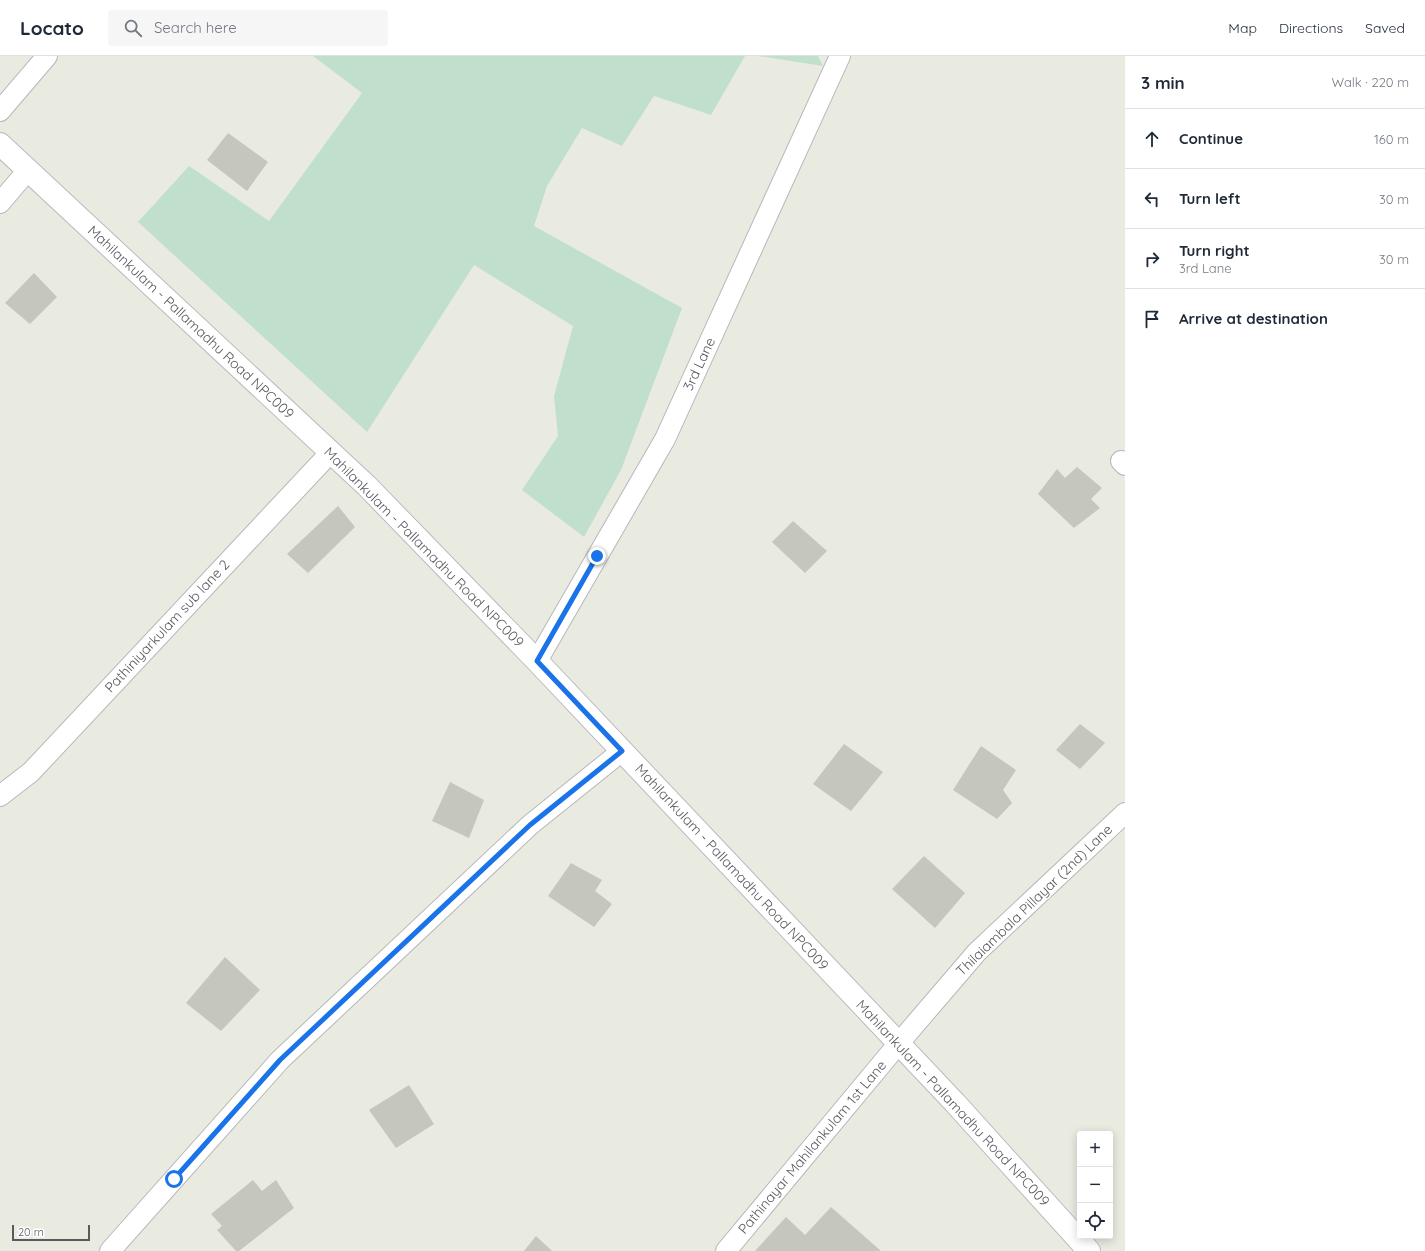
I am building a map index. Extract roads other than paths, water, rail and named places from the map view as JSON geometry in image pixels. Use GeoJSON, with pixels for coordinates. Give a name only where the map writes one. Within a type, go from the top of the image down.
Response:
{"type":"FeatureCollection","features":[{"type":"Feature","properties":{"kind":"street"},"geometry":{"type":"LineString","coordinates":[[0,111],[47,56]]}},
{"type":"Feature","properties":{"kind":"street","name":"3rd Lane"},"geometry":{"type":"LineString","coordinates":[[537,661],[665,439],[840,56]]}},
{"type":"Feature","properties":{"kind":"street","name":"Mahilankulam - Pallamadhu Road NPC009"},"geometry":{"type":"LineString","coordinates":[[0,144],[367,486],[537,661],[898,1043],[1089,1251]]}},
{"type":"Feature","properties":{"kind":"street"},"geometry":{"type":"LineString","coordinates":[[0,203],[28,170]]}},
{"type":"Feature","properties":{"kind":"street","name":"Pathiniyarkulam sub lane 2"},"geometry":{"type":"LineString","coordinates":[[0,796],[31,772],[331,452]]}},
{"type":"Feature","properties":{"kind":"street"},"geometry":{"type":"LineString","coordinates":[[110,1251],[280,1060],[530,825],[622,751]]}},
{"type":"Feature","properties":{"kind":"street","name":"Thilaiambala Pillayar (2nd) Lane"},"geometry":{"type":"LineString","coordinates":[[898,1043],[977,952],[1125,813]]}},
{"type":"Feature","properties":{"kind":"street","name":"Pathinayar Mahilankulam 1st Lane"},"geometry":{"type":"LineString","coordinates":[[726,1251],[898,1043]]}}]}
